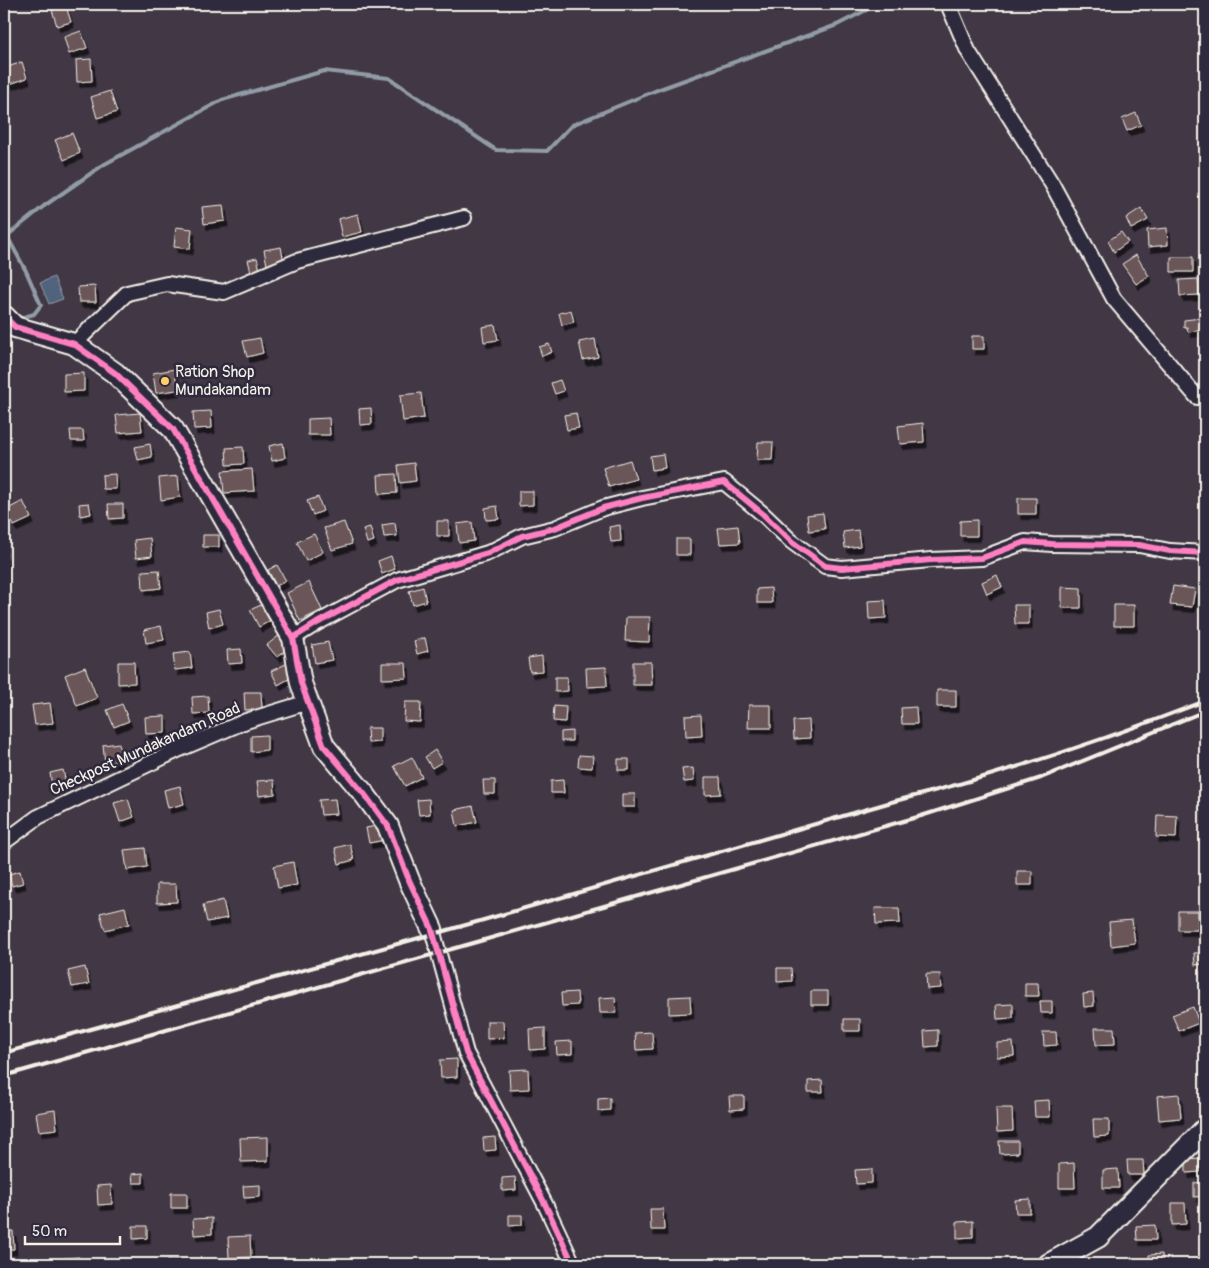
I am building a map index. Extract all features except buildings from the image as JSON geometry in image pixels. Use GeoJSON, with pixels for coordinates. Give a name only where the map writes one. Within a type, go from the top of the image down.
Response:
{"type":"FeatureCollection","features":[{"type":"Feature","properties":{"kind":"street"},"geometry":{"type":"LineString","coordinates":[[948,4],[968,51],[1052,184],[1114,299],[1197,396],[1205,397]]}},
{"type":"Feature","properties":{"kind":"street"},"geometry":{"type":"LineString","coordinates":[[74,344],[127,293],[166,284],[224,292],[296,260],[464,218]]}},
{"type":"Feature","properties":{"kind":"street"},"geometry":{"type":"LineString","coordinates":[[4,316],[15,327],[74,344],[115,372],[173,429],[293,638],[301,683],[324,746],[388,826],[409,880],[432,929],[466,1053],[545,1204],[573,1264]]}},
{"type":"Feature","properties":{"kind":"street"},"geometry":{"type":"LineString","coordinates":[[293,638],[396,580],[488,552],[522,536],[555,528],[603,508],[642,498],[724,482],[825,566],[842,568],[982,558],[1025,542],[1139,545],[1170,551],[1205,553]]}},
{"type":"Feature","properties":{"kind":"street","name":"Checkpost Mundakandam Road"},"geometry":{"type":"LineString","coordinates":[[4,842],[38,817],[180,749],[246,721],[308,702]]}},
{"type":"Feature","properties":{"kind":"street"},"geometry":{"type":"LineString","coordinates":[[1049,1264],[1098,1237],[1205,1131]]}},
{"type":"Feature","properties":{"kind":"water"},"geometry":{"type":"Polygon","coordinates":[[[54,277],[63,299],[49,304],[40,283],[54,277]]]}},
{"type":"Feature","properties":{"kind":"waterway"},"geometry":{"type":"LineString","coordinates":[[17,319],[34,314],[41,305],[26,271],[7,236],[44,206],[103,165],[222,100],[324,71],[389,78],[496,150],[547,151],[572,125],[657,90],[837,25],[878,4]]}},
{"type":"Feature","properties":{"kind":"railway"},"geometry":{"type":"LineString","coordinates":[[4,1053],[473,923],[974,780],[1090,743],[1205,701]]}},
{"type":"Feature","properties":{"kind":"railway"},"geometry":{"type":"LineString","coordinates":[[4,1076],[921,816],[1041,778],[1205,711]]}},
{"type":"Feature","properties":{"kind":"cycle path"},"geometry":{"type":"LineString","coordinates":[[4,316],[15,327],[74,344],[115,373],[173,429],[293,638],[301,683],[324,746],[388,826],[409,880],[432,929],[466,1053],[545,1204],[573,1264]]}},
{"type":"Feature","properties":{"kind":"cycle path"},"geometry":{"type":"LineString","coordinates":[[293,638],[397,580],[488,553],[522,536],[555,528],[603,508],[642,498],[724,482],[763,514],[791,541],[825,566],[842,568],[931,560],[982,558],[1025,542],[1139,545],[1170,551],[1205,553]]}},
{"type":"Feature","properties":{"kind":"place","name":"Ration Shop Mundakandam"},"geometry":{"type":"Point","coordinates":[165,381]}}]}
